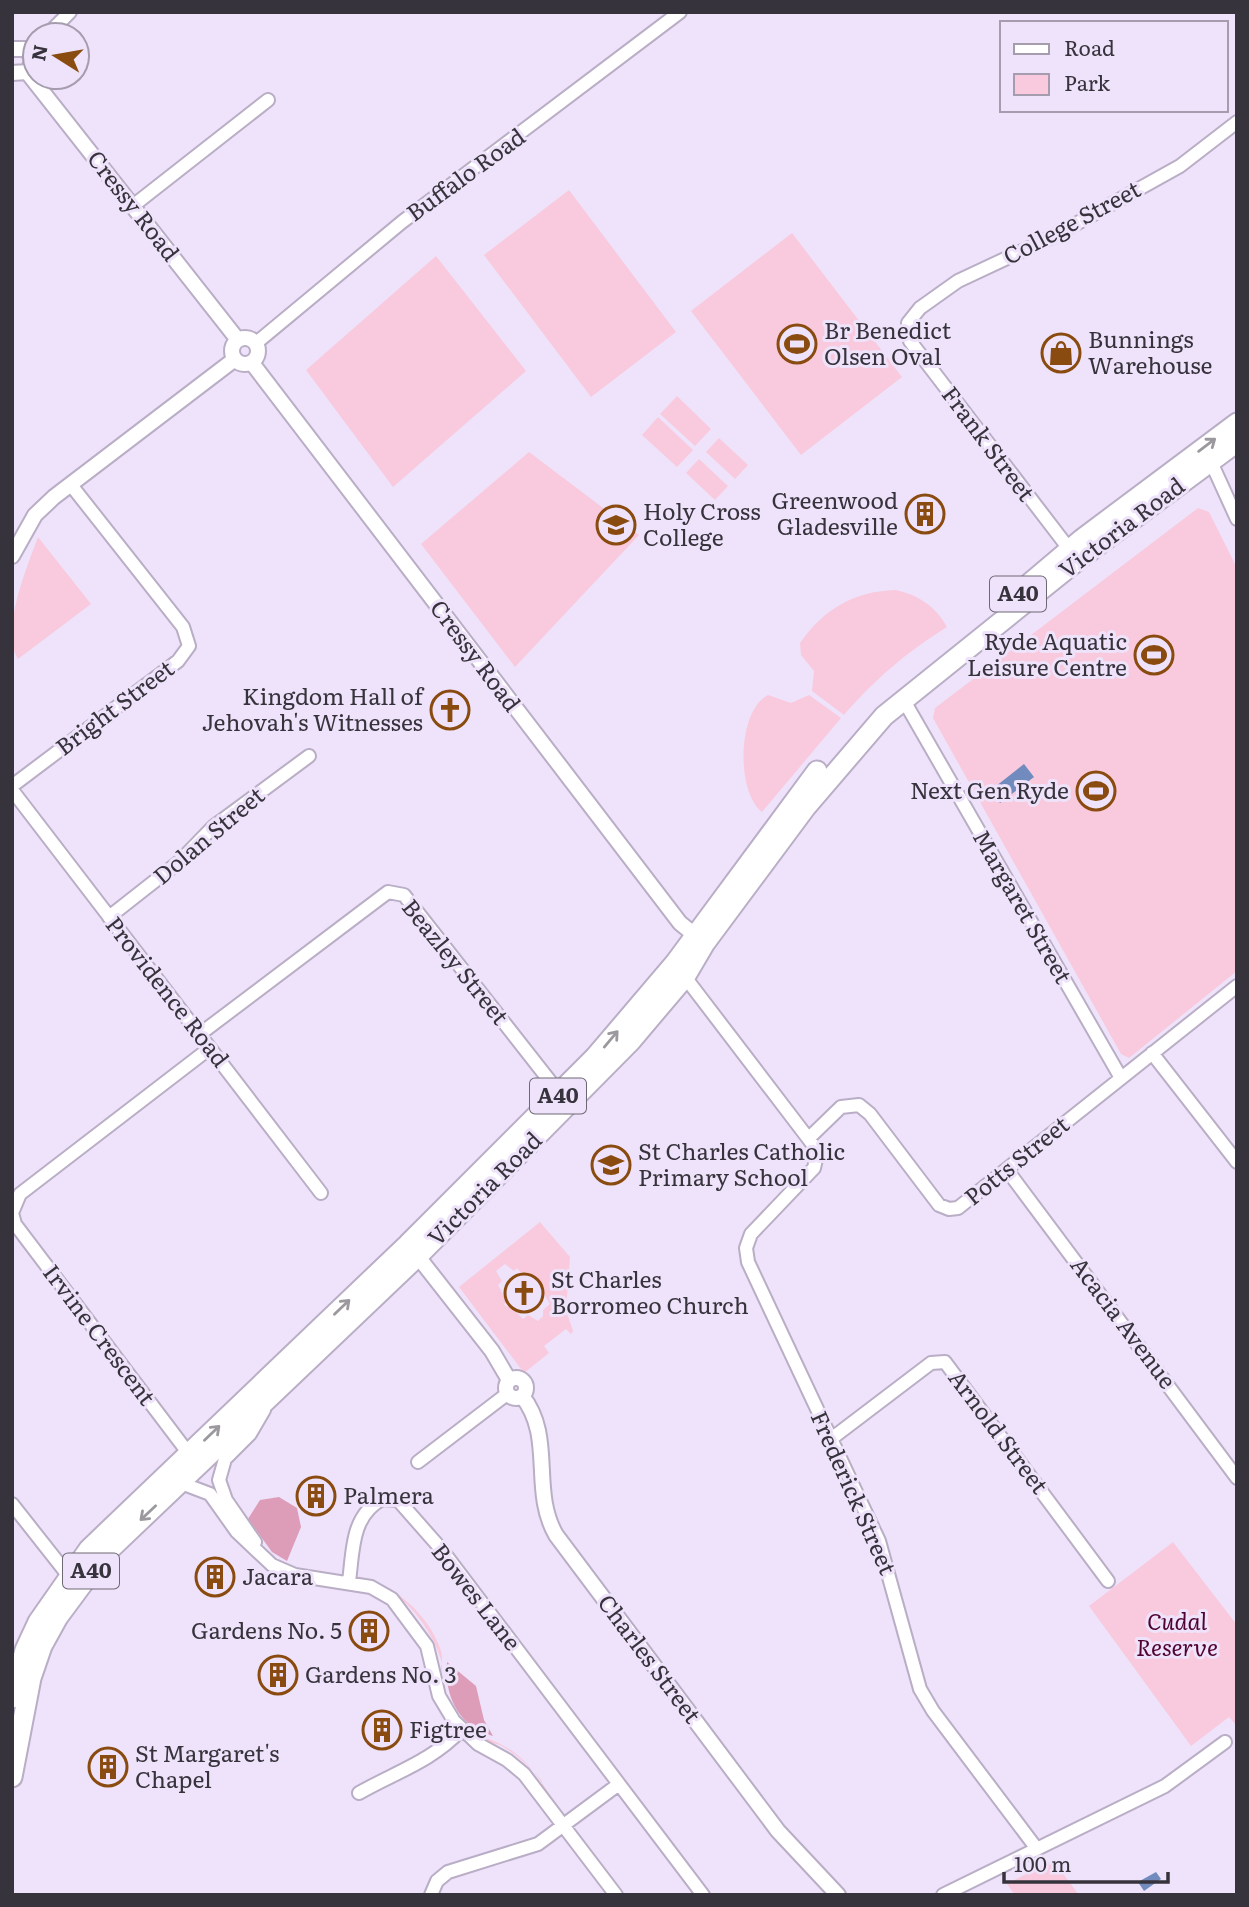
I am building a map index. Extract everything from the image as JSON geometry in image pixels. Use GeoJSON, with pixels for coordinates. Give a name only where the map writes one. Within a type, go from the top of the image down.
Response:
{"type":"FeatureCollection","features":[{"type":"Feature","properties":{"kind":"highway","name":"Victoria Road"},"geometry":{"type":"LineString","coordinates":[[12,1777],[31,1678],[42,1646],[58,1617],[104,1555],[272,1397],[560,1094],[699,939],[831,775],[903,699],[1237,423]]}},
{"type":"Feature","properties":{"kind":"highway","name":"Victoria Road"},"geometry":{"type":"LineString","coordinates":[[12,1698],[25,1650],[38,1622],[68,1574],[89,1549],[413,1250],[605,1068],[685,977],[699,939],[786,810],[880,701],[1009,602],[1237,442]]}},
{"type":"Feature","properties":{"kind":"street","name":"Buffalo Road"},"geometry":{"type":"LineString","coordinates":[[256,344],[402,222],[680,12]]}},
{"type":"Feature","properties":{"kind":"street","name":"Cressy Road"},"geometry":{"type":"LineString","coordinates":[[20,72],[134,205],[238,340]]}},
{"type":"Feature","properties":{"kind":"street"},"geometry":{"type":"LineString","coordinates":[[134,205],[268,100]]}},
{"type":"Feature","properties":{"kind":"street","name":"College Street"},"geometry":{"type":"LineString","coordinates":[[908,323],[920,308],[958,281],[1056,235],[1180,166],[1237,122]]}},
{"type":"Feature","properties":{"kind":"street","name":"Frank Street"},"geometry":{"type":"LineString","coordinates":[[908,323],[910,341],[1074,555]]}},
{"type":"Feature","properties":{"kind":"street"},"geometry":{"type":"LineString","coordinates":[[249,339],[256,344],[257,356],[252,363],[244,365],[235,359],[232,351],[238,340],[249,339]]}},
{"type":"Feature","properties":{"kind":"street"},"geometry":{"type":"LineString","coordinates":[[12,556],[35,515],[235,359]]}},
{"type":"Feature","properties":{"kind":"street","name":"Cressy Road"},"geometry":{"type":"LineString","coordinates":[[252,363],[680,923],[699,939]]}},
{"type":"Feature","properties":{"kind":"street"},"geometry":{"type":"LineString","coordinates":[[1211,462],[1237,519]]}},
{"type":"Feature","properties":{"kind":"street","name":"Bright Street"},"geometry":{"type":"LineString","coordinates":[[12,788],[178,661],[189,646],[183,627],[71,485]]}},
{"type":"Feature","properties":{"kind":"street","name":"Margaret Street"},"geometry":{"type":"LineString","coordinates":[[903,699],[1121,1078]]}},
{"type":"Feature","properties":{"kind":"street","name":"Dolan Street"},"geometry":{"type":"LineString","coordinates":[[109,917],[179,862],[213,827],[309,756]]}},
{"type":"Feature","properties":{"kind":"street","name":"Providence Road"},"geometry":{"type":"LineString","coordinates":[[12,788],[321,1193]]}},
{"type":"Feature","properties":{"kind":"street","name":"Beazley Street"},"geometry":{"type":"LineString","coordinates":[[200,1034],[388,892],[404,895],[560,1094]]}},
{"type":"Feature","properties":{"kind":"street"},"geometry":{"type":"LineString","coordinates":[[685,977],[809,1138]]}},
{"type":"Feature","properties":{"kind":"street","name":"Potts Street"},"geometry":{"type":"LineString","coordinates":[[809,1138],[841,1107],[850,1104],[863,1107],[939,1205],[946,1209],[962,1206],[1237,986]]}},
{"type":"Feature","properties":{"kind":"street","name":"Irvine Crescent"},"geometry":{"type":"LineString","coordinates":[[189,1454],[15,1224],[12,1213],[20,1194],[210,1048]]}},
{"type":"Feature","properties":{"kind":"street"},"geometry":{"type":"LineString","coordinates":[[1152,1053],[1237,1162]]}},
{"type":"Feature","properties":{"kind":"street","name":"Frederick Street"},"geometry":{"type":"LineString","coordinates":[[809,1138],[817,1155],[814,1168],[755,1228],[748,1241],[746,1255],[885,1555],[916,1677],[926,1701],[1037,1849]]}},
{"type":"Feature","properties":{"kind":"street","name":"Acacia Avenue"},"geometry":{"type":"LineString","coordinates":[[1007,1170],[1237,1478]]}},
{"type":"Feature","properties":{"kind":"street"},"geometry":{"type":"LineString","coordinates":[[413,1250],[492,1351],[508,1387],[418,1462]]}},
{"type":"Feature","properties":{"kind":"street","name":"Arnold Street"},"geometry":{"type":"LineString","coordinates":[[831,1439],[931,1363],[945,1362],[1108,1581]]}},
{"type":"Feature","properties":{"kind":"street","name":"Charles Street"},"geometry":{"type":"LineString","coordinates":[[508,1387],[519,1378],[524,1382],[523,1396],[532,1408],[540,1428],[543,1497],[547,1516],[556,1535],[778,1831],[838,1895]]}},
{"type":"Feature","properties":{"kind":"street"},"geometry":{"type":"LineString","coordinates":[[272,1397],[250,1434],[225,1459],[219,1480],[226,1500],[272,1565]]}},
{"type":"Feature","properties":{"kind":"street"},"geometry":{"type":"LineString","coordinates":[[181,1483],[210,1494],[237,1532],[272,1565],[296,1575],[349,1582],[378,1590],[398,1605],[427,1646],[439,1696],[461,1730],[524,1774],[616,1895]]}},
{"type":"Feature","properties":{"kind":"street","name":"Bowes Lane"},"geometry":{"type":"LineString","coordinates":[[349,1582],[356,1530],[362,1517],[382,1499],[398,1500],[442,1550],[703,1895]]}},
{"type":"Feature","properties":{"kind":"street"},"geometry":{"type":"LineString","coordinates":[[12,1504],[68,1574]]}},
{"type":"Feature","properties":{"kind":"street"},"geometry":{"type":"LineString","coordinates":[[359,1793],[419,1765],[443,1749],[461,1730]]}},
{"type":"Feature","properties":{"kind":"street"},"geometry":{"type":"LineString","coordinates":[[943,1895],[1165,1786],[1225,1742]]}},
{"type":"Feature","properties":{"kind":"street"},"geometry":{"type":"LineString","coordinates":[[431,1895],[437,1881],[448,1872],[538,1844],[619,1784]]}},
{"type":"Feature","properties":{"kind":"green space"},"geometry":{"type":"Polygon","coordinates":[[[569,190],[676,332],[591,397],[484,255],[569,190]]]}},
{"type":"Feature","properties":{"kind":"green space","name":"Br Benedict Olsen Oval"},"geometry":{"type":"Polygon","coordinates":[[[792,233],[902,377],[801,455],[691,311],[792,233]]]}},
{"type":"Feature","properties":{"kind":"green space"},"geometry":{"type":"Polygon","coordinates":[[[436,256],[526,371],[393,487],[306,370],[436,256]]]}},
{"type":"Feature","properties":{"kind":"green space"},"geometry":{"type":"Polygon","coordinates":[[[677,396],[711,429],[695,446],[660,414],[677,396]]]}},
{"type":"Feature","properties":{"kind":"green space"},"geometry":{"type":"Polygon","coordinates":[[[658,417],[693,450],[677,467],[642,435],[658,417]]]}},
{"type":"Feature","properties":{"kind":"green space"},"geometry":{"type":"Polygon","coordinates":[[[719,438],[748,465],[735,479],[706,452],[719,438]]]}},
{"type":"Feature","properties":{"kind":"green space"},"geometry":{"type":"Polygon","coordinates":[[[529,452],[639,535],[515,667],[421,544],[529,452]]]}},
{"type":"Feature","properties":{"kind":"green space"},"geometry":{"type":"Polygon","coordinates":[[[699,459],[728,486],[715,500],[686,473],[699,459]]]}},
{"type":"Feature","properties":{"kind":"green space"},"geometry":{"type":"Polygon","coordinates":[[[1198,508],[1209,512],[1237,568],[1237,971],[1129,1058],[1121,1054],[933,718],[935,708],[1198,508]]]}},
{"type":"Feature","properties":{"kind":"green space"},"geometry":{"type":"Polygon","coordinates":[[[38,537],[91,604],[18,659],[13,647],[14,616],[22,581],[38,537]]]}},
{"type":"Feature","properties":{"kind":"green space"},"geometry":{"type":"Polygon","coordinates":[[[896,590],[926,603],[938,613],[947,627],[892,667],[844,715],[812,691],[814,671],[801,655],[800,643],[819,621],[841,604],[867,594],[896,590]]]}},
{"type":"Feature","properties":{"kind":"green space"},"geometry":{"type":"Polygon","coordinates":[[[768,695],[791,703],[809,695],[841,718],[762,812],[748,788],[744,752],[750,717],[768,695]]]}},
{"type":"Feature","properties":{"kind":"green space"},"geometry":{"type":"Polygon","coordinates":[[[540,1222],[570,1257],[566,1310],[573,1331],[571,1334],[566,1329],[544,1346],[549,1353],[524,1373],[459,1287],[540,1222]],[[505,1264],[496,1271],[502,1281],[498,1285],[507,1302],[504,1304],[507,1307],[510,1305],[523,1319],[528,1315],[538,1321],[543,1316],[543,1310],[550,1304],[541,1289],[537,1292],[517,1268],[514,1271],[505,1264]]]}},
{"type":"Feature","properties":{"kind":"green space","name":"Cudal Reserve"},"geometry":{"type":"Polygon","coordinates":[[[1173,1542],[1237,1625],[1237,1726],[1229,1717],[1191,1746],[1089,1606],[1173,1542]]]}},
{"type":"Feature","properties":{"kind":"green space"},"geometry":{"type":"Polygon","coordinates":[[[356,1576],[369,1579],[395,1592],[417,1611],[434,1635],[442,1663],[433,1640],[419,1618],[401,1599],[378,1584],[356,1576]]]}},
{"type":"Feature","properties":{"kind":"green space"},"geometry":{"type":"Polygon","coordinates":[[[442,1663],[445,1694],[466,1729],[455,1714],[446,1698],[441,1681],[442,1663]]]}},
{"type":"Feature","properties":{"kind":"green space"},"geometry":{"type":"Polygon","coordinates":[[[477,1735],[495,1741],[518,1756],[498,1745],[477,1735]]]}},
{"type":"Feature","properties":{"kind":"green space"},"geometry":{"type":"Polygon","coordinates":[[[542,1783],[556,1804],[566,1818],[542,1788],[542,1783]]]}},
{"type":"Feature","properties":{"kind":"green space"},"geometry":{"type":"Polygon","coordinates":[[[1053,1860],[1079,1895],[1015,1895],[1007,1884],[1053,1860]]]}},
{"type":"Feature","properties":{"kind":"shaded area"},"geometry":{"type":"Polygon","coordinates":[[[279,1497],[297,1508],[301,1527],[287,1561],[272,1552],[248,1519],[260,1500],[279,1497]]]}},
{"type":"Feature","properties":{"kind":"shaded area"},"geometry":{"type":"Polygon","coordinates":[[[447,1662],[476,1686],[484,1720],[493,1736],[471,1725],[456,1708],[448,1686],[447,1662]]]}},
{"type":"Feature","properties":{"kind":"water"},"geometry":{"type":"Polygon","coordinates":[[[1024,764],[1034,777],[1000,803],[991,790],[1024,764]]]}},
{"type":"Feature","properties":{"kind":"water"},"geometry":{"type":"Polygon","coordinates":[[[1156,1872],[1161,1879],[1144,1891],[1138,1882],[1156,1872]]]}},
{"type":"Feature","properties":{"kind":"place","name":"Br Benedict Olsen Oval"},"geometry":{"type":"Point","coordinates":[797,344]}},
{"type":"Feature","properties":{"kind":"place","name":"Bunnings Warehouse"},"geometry":{"type":"Point","coordinates":[1061,353]}},
{"type":"Feature","properties":{"kind":"place","name":"Greenwood Gladesville"},"geometry":{"type":"Point","coordinates":[925,514]}},
{"type":"Feature","properties":{"kind":"place","name":"Holy Cross College"},"geometry":{"type":"Point","coordinates":[616,525]}},
{"type":"Feature","properties":{"kind":"place","name":"Ryde Aquatic Leisure Centre"},"geometry":{"type":"Point","coordinates":[1154,655]}},
{"type":"Feature","properties":{"kind":"place","name":"Kingdom Hall of Jehovah's Witnesses"},"geometry":{"type":"Point","coordinates":[450,710]}},
{"type":"Feature","properties":{"kind":"place","name":"Next Gen Ryde"},"geometry":{"type":"Point","coordinates":[1096,791]}},
{"type":"Feature","properties":{"kind":"place","name":"St Charles Catholic Primary School"},"geometry":{"type":"Point","coordinates":[611,1165]}},
{"type":"Feature","properties":{"kind":"place","name":"St Charles Borromeo Church"},"geometry":{"type":"Point","coordinates":[524,1293]}},
{"type":"Feature","properties":{"kind":"place","name":"Palmera"},"geometry":{"type":"Point","coordinates":[316,1496]}},
{"type":"Feature","properties":{"kind":"place","name":"Jacara"},"geometry":{"type":"Point","coordinates":[215,1577]}},
{"type":"Feature","properties":{"kind":"place","name":"Gardens No. 5"},"geometry":{"type":"Point","coordinates":[369,1631]}},
{"type":"Feature","properties":{"kind":"place","name":"Gardens No. 3"},"geometry":{"type":"Point","coordinates":[278,1675]}},
{"type":"Feature","properties":{"kind":"place","name":"Figtree"},"geometry":{"type":"Point","coordinates":[382,1730]}},
{"type":"Feature","properties":{"kind":"place","name":"St Margaret's Chapel"},"geometry":{"type":"Point","coordinates":[108,1767]}}]}
